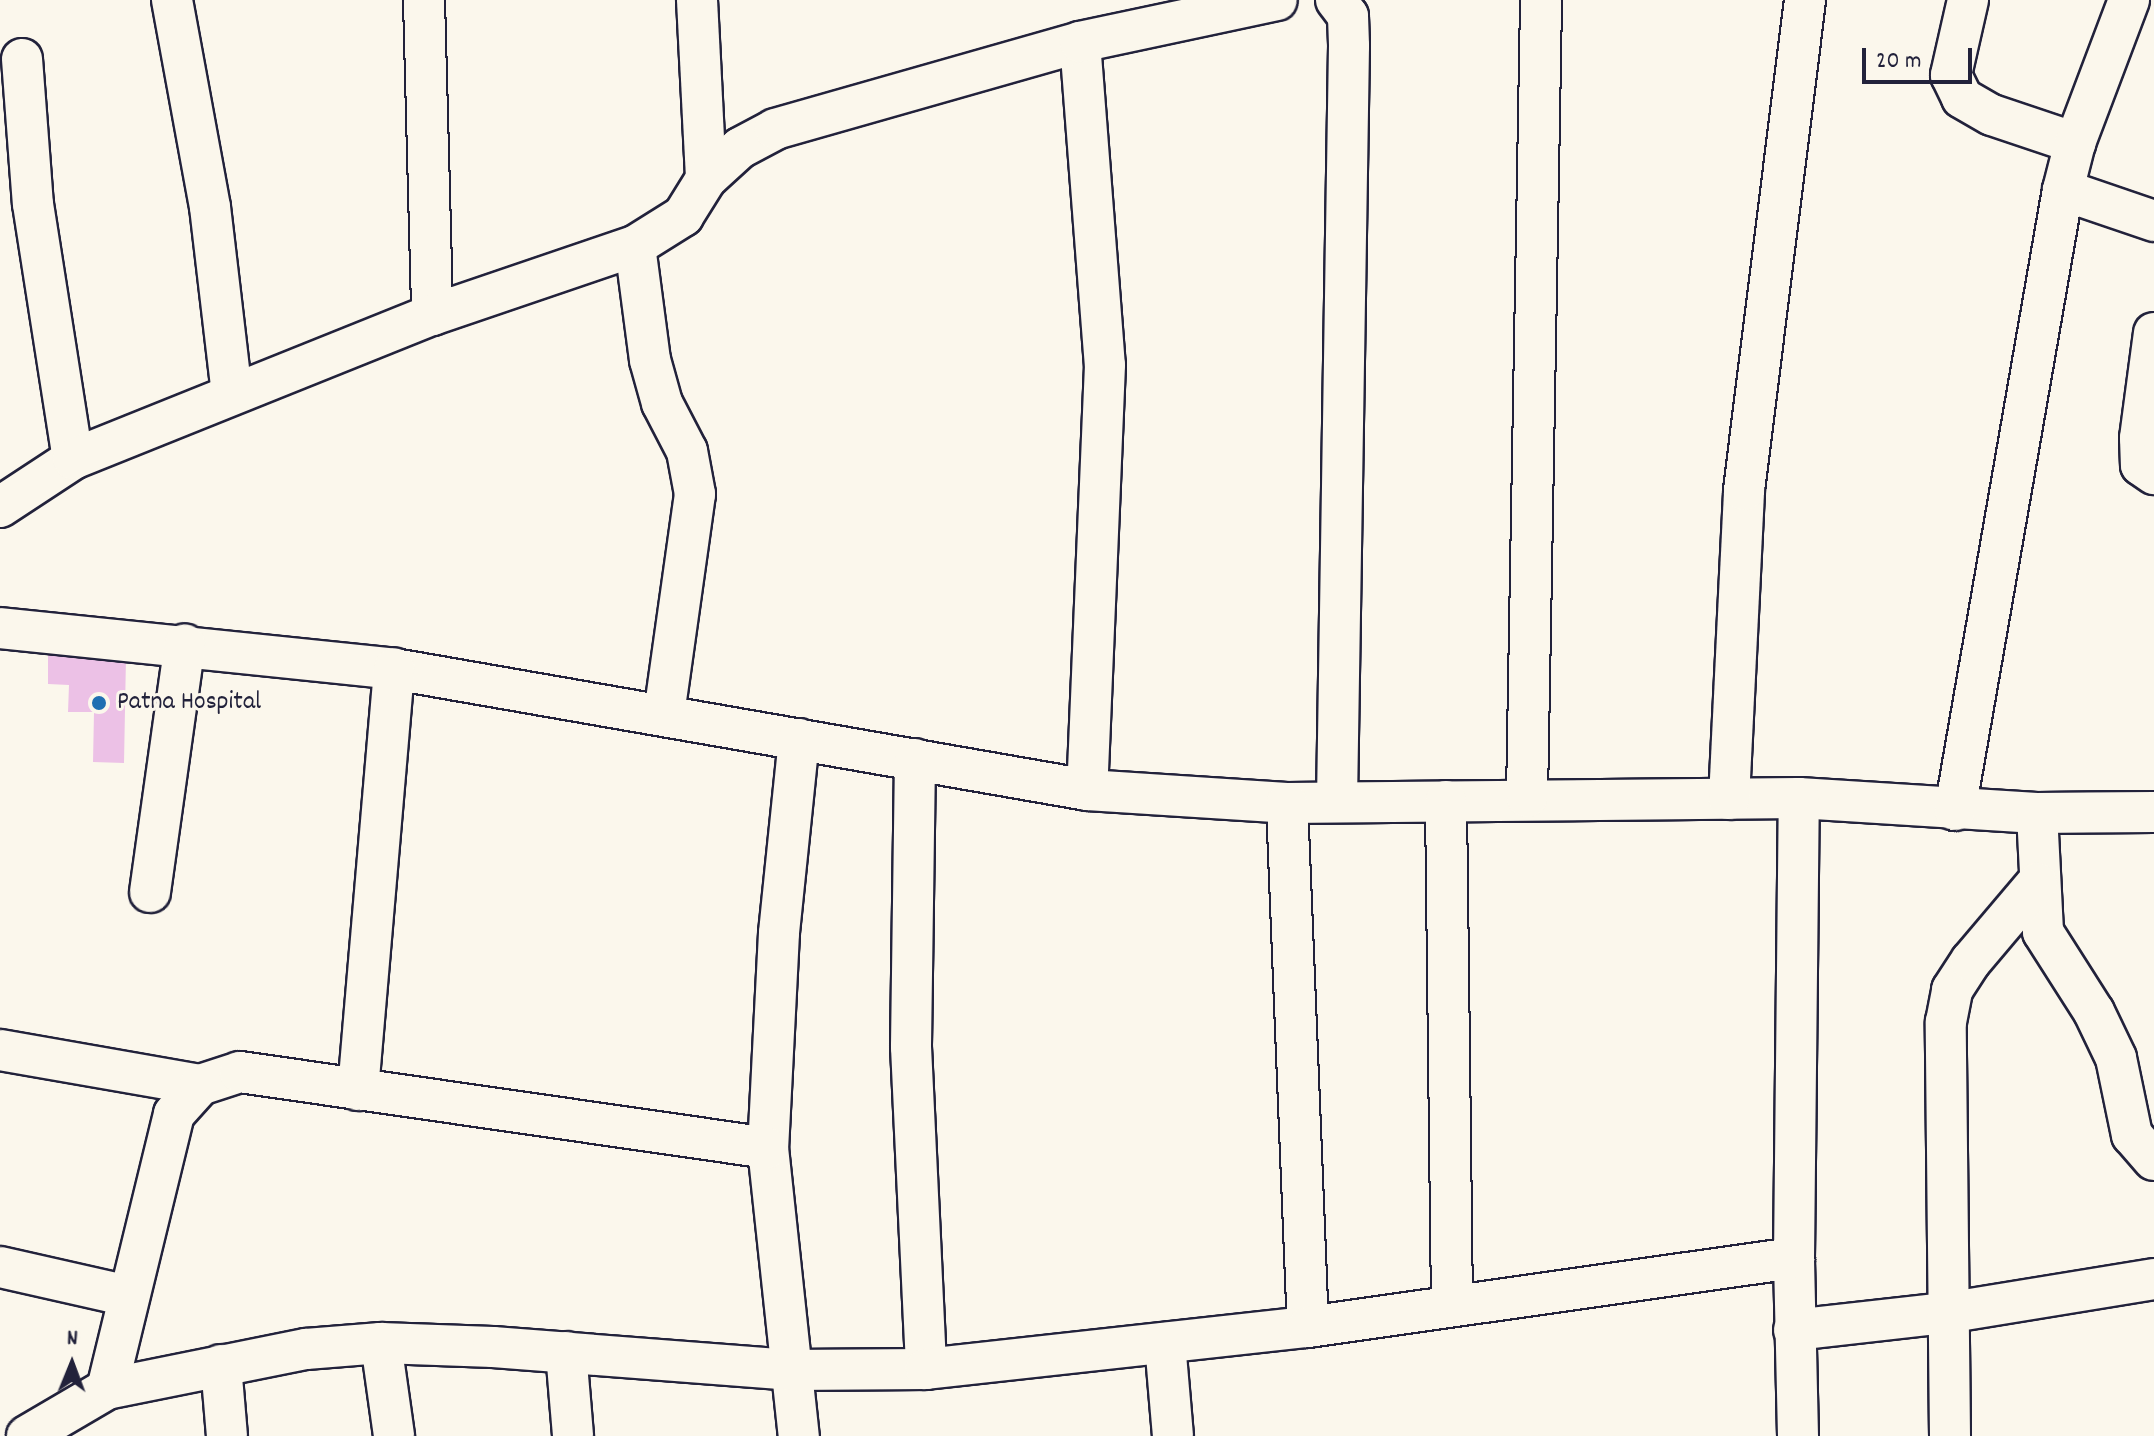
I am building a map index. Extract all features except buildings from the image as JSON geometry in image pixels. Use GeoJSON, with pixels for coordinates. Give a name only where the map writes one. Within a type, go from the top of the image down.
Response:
{"type":"FeatureCollection","features":[{"type":"Feature","properties":{"kind":"street"},"geometry":{"type":"LineString","coordinates":[[172,0],[210,207],[232,394]]}},
{"type":"Feature","properties":{"kind":"street"},"geometry":{"type":"LineString","coordinates":[[424,0],[432,315]]}},
{"type":"Feature","properties":{"kind":"street"},"geometry":{"type":"LineString","coordinates":[[697,0],[706,179]]}},
{"type":"Feature","properties":{"kind":"street"},"geometry":{"type":"LineString","coordinates":[[0,507],[73,459],[432,315],[635,246],[683,216],[706,179],[740,148],[775,129],[1080,42],[1277,0]]}},
{"type":"Feature","properties":{"kind":"street"},"geometry":{"type":"LineString","coordinates":[[1336,0],[1348,16],[1349,46],[1337,801]]}},
{"type":"Feature","properties":{"kind":"street"},"geometry":{"type":"LineString","coordinates":[[1527,797],[1541,0]]}},
{"type":"Feature","properties":{"kind":"street"},"geometry":{"type":"LineString","coordinates":[[1729,799],[1744,490],[1805,0]]}},
{"type":"Feature","properties":{"kind":"street"},"geometry":{"type":"LineString","coordinates":[[1968,0],[1951,75],[1962,98],[1992,115],[2075,143]]}},
{"type":"Feature","properties":{"kind":"street"},"geometry":{"type":"LineString","coordinates":[[1955,810],[2063,190],[2075,143],[2129,0]]}},
{"type":"Feature","properties":{"kind":"street"},"geometry":{"type":"LineString","coordinates":[[1080,42],[1105,365],[1087,790]]}},
{"type":"Feature","properties":{"kind":"street"},"geometry":{"type":"LineString","coordinates":[[22,59],[33,204],[73,459]]}},
{"type":"Feature","properties":{"kind":"street"},"geometry":{"type":"LineString","coordinates":[[2063,190],[2154,221]]}},
{"type":"Feature","properties":{"kind":"street"},"geometry":{"type":"LineString","coordinates":[[635,246],[650,360],[662,403],[687,451],[695,494],[664,714]]}},
{"type":"Feature","properties":{"kind":"street"},"geometry":{"type":"LineString","coordinates":[[2154,333],[2140,438],[2141,465],[2154,474]]}},
{"type":"Feature","properties":{"kind":"street"},"geometry":{"type":"LineString","coordinates":[[0,628],[185,644],[394,669],[1087,790],[1287,803],[1527,797],[1799,798],[1955,810],[2154,812]]}},
{"type":"Feature","properties":{"kind":"street"},"geometry":{"type":"LineString","coordinates":[[150,892],[185,644]]}},
{"type":"Feature","properties":{"kind":"street"},"geometry":{"type":"LineString","coordinates":[[358,1090],[394,669]]}},
{"type":"Feature","properties":{"kind":"street"},"geometry":{"type":"LineString","coordinates":[[799,739],[779,933],[768,1148],[799,1436]]}},
{"type":"Feature","properties":{"kind":"street"},"geometry":{"type":"LineString","coordinates":[[915,759],[911,1047],[926,1369]]}},
{"type":"Feature","properties":{"kind":"street"},"geometry":{"type":"LineString","coordinates":[[1798,1436],[1794,1258],[1799,798]]}},
{"type":"Feature","properties":{"kind":"street"},"geometry":{"type":"LineString","coordinates":[[1446,801],[1452,1306]]}},
{"type":"Feature","properties":{"kind":"street"},"geometry":{"type":"LineString","coordinates":[[1287,803],[1308,1327]]}},
{"type":"Feature","properties":{"kind":"street"},"geometry":{"type":"LineString","coordinates":[[2037,813],[2037,883],[2043,932],[2094,1012],[2116,1058],[2132,1135],[2154,1160]]}},
{"type":"Feature","properties":{"kind":"street"},"geometry":{"type":"LineString","coordinates":[[1950,1436],[1946,1313],[1946,1022],[1952,990],[2037,883]]}},
{"type":"Feature","properties":{"kind":"street"},"geometry":{"type":"LineString","coordinates":[[0,1050],[200,1085],[240,1072],[768,1148]]}},
{"type":"Feature","properties":{"kind":"street"},"geometry":{"type":"LineString","coordinates":[[107,1389],[174,1114],[200,1085]]}},
{"type":"Feature","properties":{"kind":"street"},"geometry":{"type":"LineString","coordinates":[[27,1436],[107,1389],[306,1349],[381,1343],[566,1352],[790,1370],[926,1369],[1308,1327],[1794,1258]]}},
{"type":"Feature","properties":{"kind":"street"},"geometry":{"type":"LineString","coordinates":[[0,1267],[129,1296]]}},
{"type":"Feature","properties":{"kind":"street"},"geometry":{"type":"LineString","coordinates":[[1794,1330],[1946,1313],[2154,1279]]}},
{"type":"Feature","properties":{"kind":"street"},"geometry":{"type":"LineString","coordinates":[[381,1343],[394,1436]]}},
{"type":"Feature","properties":{"kind":"street"},"geometry":{"type":"LineString","coordinates":[[1165,1343],[1173,1436]]}},
{"type":"Feature","properties":{"kind":"street"},"geometry":{"type":"LineString","coordinates":[[566,1352],[573,1436]]}},
{"type":"Feature","properties":{"kind":"street"},"geometry":{"type":"LineString","coordinates":[[221,1365],[227,1436]]}},
{"type":"Feature","properties":{"kind":"place","name":"Patna Hospital"},"geometry":{"type":"Point","coordinates":[99,703]}}]}
